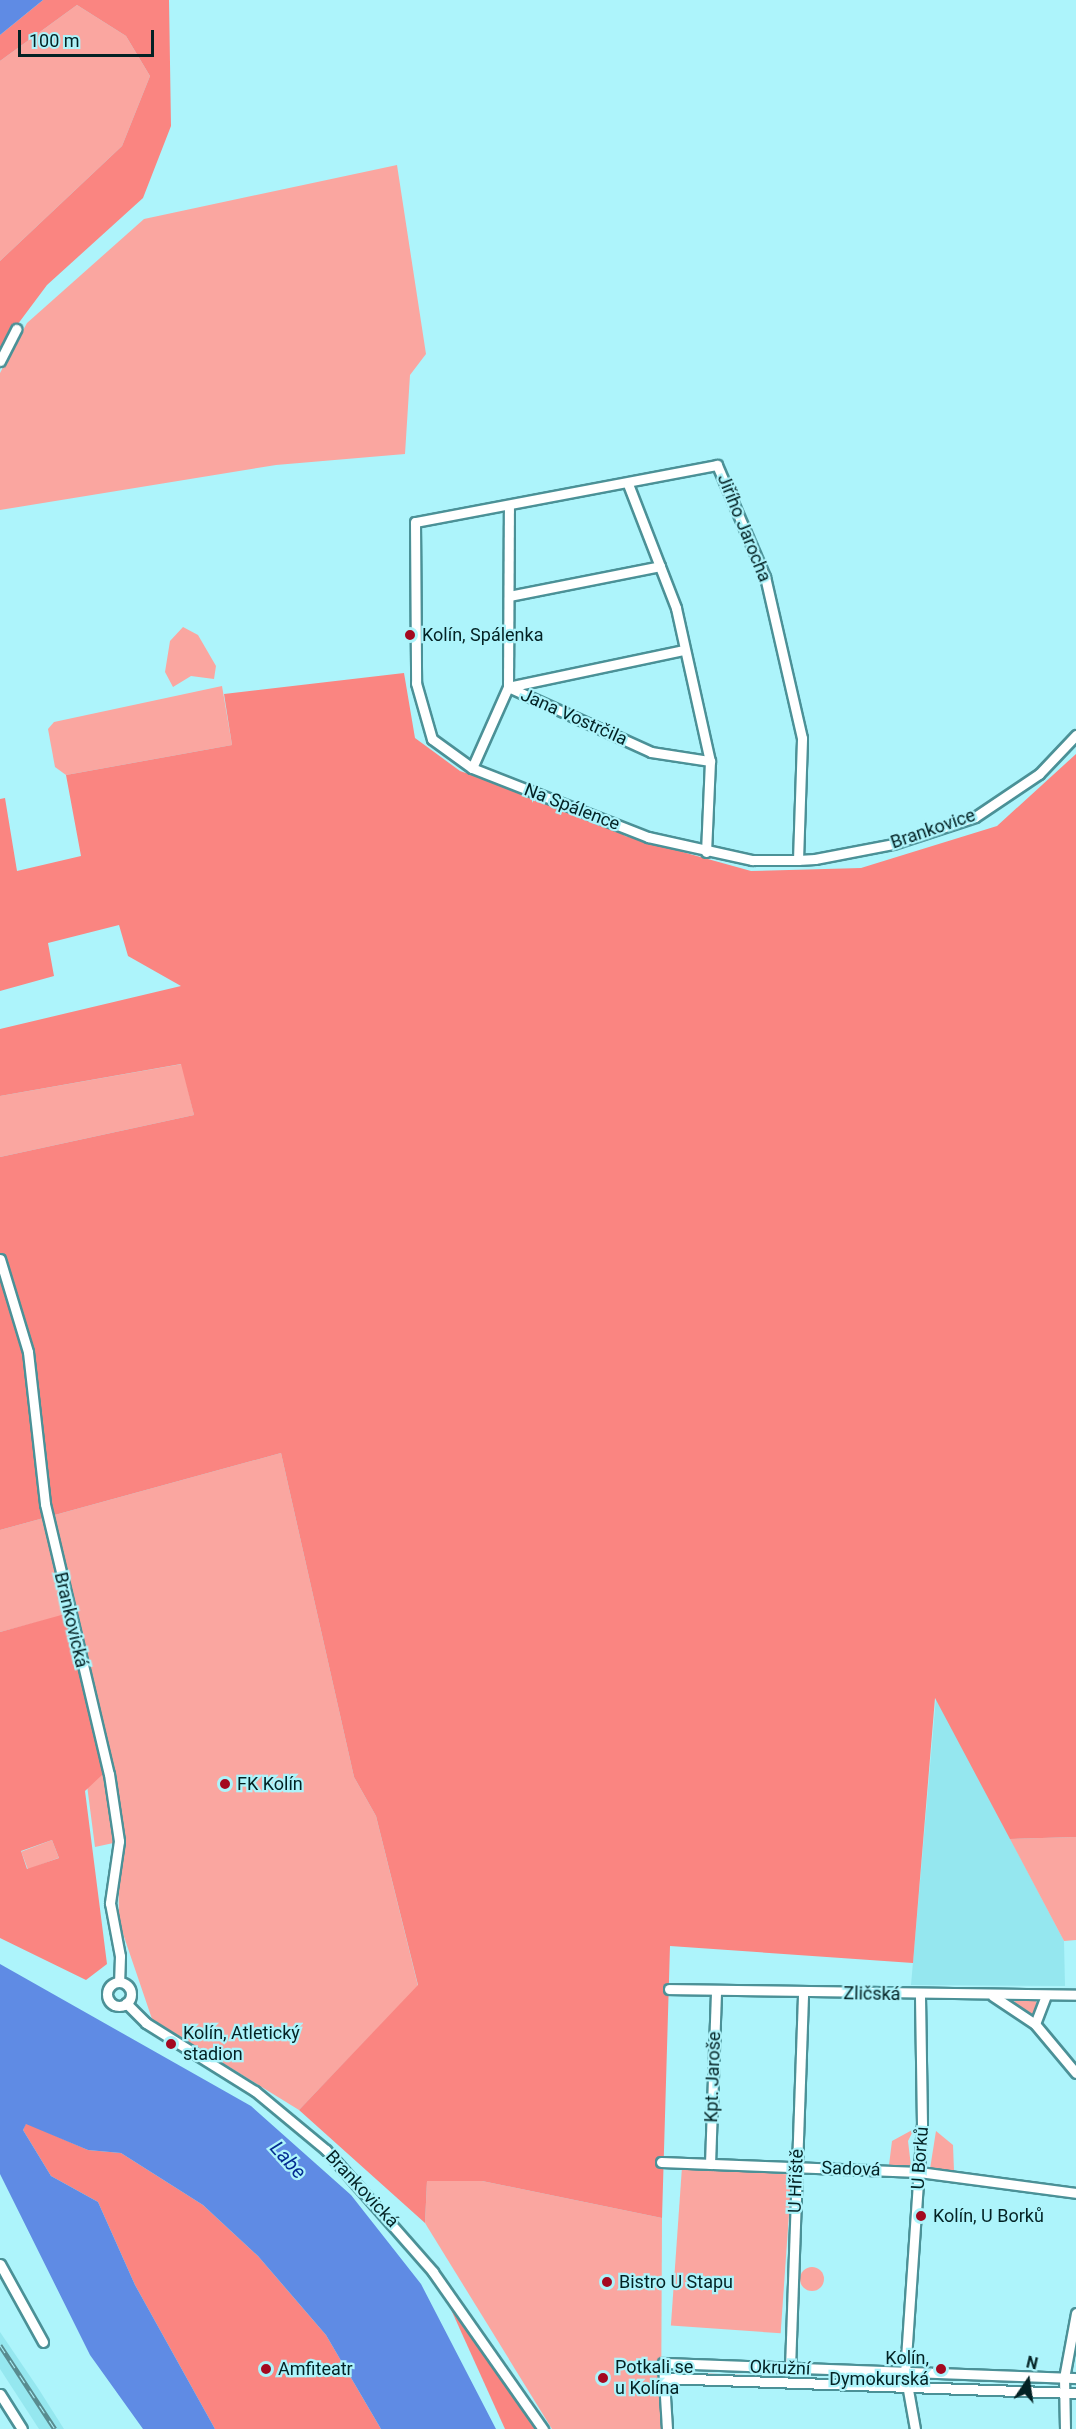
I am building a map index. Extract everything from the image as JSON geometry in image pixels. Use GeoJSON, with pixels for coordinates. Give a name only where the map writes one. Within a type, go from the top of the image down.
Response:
{"type":"FeatureCollection","features":[{"type":"Feature","properties":{"kind":"street"},"geometry":{"type":"LineString","coordinates":[[0,361],[16,329]]}},
{"type":"Feature","properties":{"kind":"street","name":"Jiřího Jarocha"},"geometry":{"type":"LineString","coordinates":[[415,522],[509,508],[712,464],[720,468],[765,577],[802,738],[798,860]]}},
{"type":"Feature","properties":{"kind":"street"},"geometry":{"type":"LineString","coordinates":[[628,483],[660,566],[684,650],[710,760],[706,852]]}},
{"type":"Feature","properties":{"kind":"street"},"geometry":{"type":"LineString","coordinates":[[472,768],[508,687],[509,508]]}},
{"type":"Feature","properties":{"kind":"street","name":"Na Spálence"},"geometry":{"type":"LineString","coordinates":[[415,522],[415,664],[420,708],[432,739],[472,768],[648,837],[706,852],[798,860]]}},
{"type":"Feature","properties":{"kind":"street"},"geometry":{"type":"LineString","coordinates":[[508,596],[660,566]]}},
{"type":"Feature","properties":{"kind":"street","name":"Jana Vostrčila"},"geometry":{"type":"LineString","coordinates":[[508,687],[684,650]]}},
{"type":"Feature","properties":{"kind":"street","name":"Jana Vostrčila"},"geometry":{"type":"LineString","coordinates":[[508,687],[651,752],[710,760]]}},
{"type":"Feature","properties":{"kind":"street","name":"Brankovice"},"geometry":{"type":"LineString","coordinates":[[798,860],[893,844],[975,817],[1039,774],[1076,735]]}},
{"type":"Feature","properties":{"kind":"street","name":"Brankovická"},"geometry":{"type":"LineString","coordinates":[[0,1259],[28,1352],[45,1504],[109,1774],[119,1841],[110,1903],[120,1956],[119,1982]]}},
{"type":"Feature","properties":{"kind":"street","name":"Brankovická"},"geometry":{"type":"LineString","coordinates":[[119,1982],[131,1992],[126,2003],[116,2006],[108,1998],[109,1988],[119,1982]]}},
{"type":"Feature","properties":{"kind":"street","name":"Zličská"},"geometry":{"type":"LineString","coordinates":[[669,1989],[803,1993],[1076,1995]]}},
{"type":"Feature","properties":{"kind":"street","name":"Kpt. Jaroše"},"geometry":{"type":"LineString","coordinates":[[710,2164],[716,1990]]}},
{"type":"Feature","properties":{"kind":"street","name":"U Hřiště"},"geometry":{"type":"LineString","coordinates":[[790,2368],[803,1993]]}},
{"type":"Feature","properties":{"kind":"street","name":"U Borků"},"geometry":{"type":"LineString","coordinates":[[915,2429],[904,2373],[919,2172],[920,1994]]}},
{"type":"Feature","properties":{"kind":"street"},"geometry":{"type":"LineString","coordinates":[[991,1995],[1035,2024],[1076,2073]]}},
{"type":"Feature","properties":{"kind":"street"},"geometry":{"type":"LineString","coordinates":[[1035,2024],[1046,1996]]}},
{"type":"Feature","properties":{"kind":"street","name":"Brankovická"},"geometry":{"type":"LineString","coordinates":[[126,2003],[146,2023],[269,2102],[342,2166],[434,2272],[543,2429]]}},
{"type":"Feature","properties":{"kind":"street","name":"Sadová"},"geometry":{"type":"LineString","coordinates":[[661,2162],[919,2172],[1076,2193]]}},
{"type":"Feature","properties":{"kind":"street"},"geometry":{"type":"LineString","coordinates":[[0,2264],[43,2342]]}},
{"type":"Feature","properties":{"kind":"street"},"geometry":{"type":"LineString","coordinates":[[1065,2429],[1064,2378],[1076,2313]]}},
{"type":"Feature","properties":{"kind":"street","name":"Okružní"},"geometry":{"type":"LineString","coordinates":[[1076,2378],[663,2363],[663,2378],[1076,2393]]}},
{"type":"Feature","properties":{"kind":"street"},"geometry":{"type":"LineString","coordinates":[[663,2378],[667,2429]]}},
{"type":"Feature","properties":{"kind":"street"},"geometry":{"type":"LineString","coordinates":[[0,2394],[22,2429]]}},
{"type":"Feature","properties":{"kind":"shaded area"},"geometry":{"type":"Polygon","coordinates":[[[43,0],[169,0],[171,126],[143,198],[47,285],[0,348],[0,261],[122,146],[150,76],[126,36],[77,5],[0,61],[0,35],[43,0]]]}},
{"type":"Feature","properties":{"kind":"shaded area"},"geometry":{"type":"Polygon","coordinates":[[[77,5],[126,36],[150,76],[122,146],[0,261],[0,61],[77,5]]]}},
{"type":"Feature","properties":{"kind":"shaded area"},"geometry":{"type":"Polygon","coordinates":[[[397,165],[426,354],[410,375],[405,454],[276,465],[0,510],[0,373],[27,323],[144,219],[397,165]]]}},
{"type":"Feature","properties":{"kind":"shaded area"},"geometry":{"type":"Polygon","coordinates":[[[183,627],[198,635],[216,666],[214,679],[191,676],[173,687],[165,672],[170,641],[183,627]]]}},
{"type":"Feature","properties":{"kind":"shaded area"},"geometry":{"type":"Polygon","coordinates":[[[404,673],[415,738],[460,771],[609,822],[625,836],[751,871],[861,868],[997,826],[1076,754],[1076,1837],[1010,1839],[935,1698],[913,1963],[670,1946],[662,2218],[482,2181],[427,2181],[425,2223],[299,2110],[418,1985],[376,1816],[354,1777],[281,1453],[0,1530],[0,1157],[194,1115],[181,1064],[0,1096],[0,1029],[181,986],[128,956],[119,925],[48,943],[54,976],[0,991],[0,799],[5,798],[17,871],[81,856],[66,775],[232,745],[224,694],[404,673]]]}},
{"type":"Feature","properties":{"kind":"shaded area"},"geometry":{"type":"Polygon","coordinates":[[[222,686],[232,745],[66,775],[55,767],[48,729],[54,722],[222,686]]]}},
{"type":"Feature","properties":{"kind":"shaded area"},"geometry":{"type":"Polygon","coordinates":[[[182,1064],[194,1115],[0,1157],[0,1096],[182,1064]]]}},
{"type":"Feature","properties":{"kind":"shaded area","name":"FK Kolín"},"geometry":{"type":"Polygon","coordinates":[[[281,1453],[354,1777],[376,1816],[418,1986],[299,2110],[152,2019],[119,1922],[118,1842],[95,1847],[65,1615],[0,1632],[0,1530],[281,1453]]]}},
{"type":"Feature","properties":{"kind":"shaded area"},"geometry":{"type":"Polygon","coordinates":[[[65,1614],[103,1774],[85,1791],[107,1964],[86,1980],[0,1938],[0,1632],[65,1614]],[[52,1840],[21,1851],[27,1869],[59,1858],[52,1840]]]}},
{"type":"Feature","properties":{"kind":"shaded area"},"geometry":{"type":"Polygon","coordinates":[[[936,1697],[1064,1941],[1065,1986],[911,1985],[936,1697]]]}},
{"type":"Feature","properties":{"kind":"shaded area"},"geometry":{"type":"Polygon","coordinates":[[[1076,1837],[1076,1940],[1064,1941],[1010,1839],[1076,1837]]]}},
{"type":"Feature","properties":{"kind":"shaded area"},"geometry":{"type":"Polygon","coordinates":[[[52,1840],[59,1858],[28,1870],[21,1852],[52,1840]]]}},
{"type":"Feature","properties":{"kind":"shaded area"},"geometry":{"type":"Polygon","coordinates":[[[1034,1999],[1038,2004],[1033,2016],[1013,2005],[1015,2000],[1034,1999]]]}},
{"type":"Feature","properties":{"kind":"shaded area"},"geometry":{"type":"Polygon","coordinates":[[[26,2123],[88,2150],[121,2153],[203,2205],[258,2256],[326,2335],[381,2429],[215,2429],[135,2285],[98,2202],[51,2176],[23,2130],[26,2123]]]}},
{"type":"Feature","properties":{"kind":"shaded area"},"geometry":{"type":"Polygon","coordinates":[[[914,2129],[908,2141],[911,2166],[889,2165],[892,2141],[914,2129]]]}},
{"type":"Feature","properties":{"kind":"shaded area"},"geometry":{"type":"Polygon","coordinates":[[[936,2131],[953,2145],[954,2171],[930,2169],[936,2131]]]}},
{"type":"Feature","properties":{"kind":"shaded area"},"geometry":{"type":"Polygon","coordinates":[[[682,2167],[792,2175],[781,2333],[671,2326],[682,2167]]]}},
{"type":"Feature","properties":{"kind":"shaded area"},"geometry":{"type":"Polygon","coordinates":[[[427,2181],[482,2181],[662,2218],[661,2429],[552,2429],[425,2223],[427,2181]]]}},
{"type":"Feature","properties":{"kind":"shaded area"},"geometry":{"type":"Polygon","coordinates":[[[812,2267],[821,2270],[824,2279],[821,2288],[812,2291],[803,2288],[800,2279],[803,2270],[812,2267]]]}},
{"type":"Feature","properties":{"kind":"shaded area"},"geometry":{"type":"Polygon","coordinates":[[[449,2305],[537,2429],[505,2429],[449,2305]]]}},
{"type":"Feature","properties":{"kind":"shaded area"},"geometry":{"type":"Polygon","coordinates":[[[0,2332],[64,2429],[39,2429],[0,2369],[0,2332]]]}},
{"type":"Feature","properties":{"kind":"shaded area"},"geometry":{"type":"Polygon","coordinates":[[[671,2367],[896,2375],[896,2378],[671,2367]]]}},
{"type":"Feature","properties":{"kind":"shaded area"},"geometry":{"type":"Polygon","coordinates":[[[671,2372],[896,2381],[671,2375],[671,2372]]]}},
{"type":"Feature","properties":{"kind":"shaded area"},"geometry":{"type":"Polygon","coordinates":[[[923,2376],[1055,2381],[1055,2384],[923,2379],[923,2376]]]}},
{"type":"Feature","properties":{"kind":"water"},"geometry":{"type":"Polygon","coordinates":[[[0,0],[43,0],[0,35],[0,0]]]}},
{"type":"Feature","properties":{"kind":"water","name":"Labe"},"geometry":{"type":"Polygon","coordinates":[[[0,1964],[251,2106],[351,2195],[421,2284],[496,2429],[381,2429],[326,2335],[258,2256],[203,2205],[121,2153],[88,2150],[26,2124],[23,2130],[51,2176],[98,2202],[135,2285],[215,2429],[143,2429],[90,2355],[0,2174],[0,1964]]]}},
{"type":"Feature","properties":{"kind":"railway"},"geometry":{"type":"LineString","coordinates":[[0,2345],[55,2429]]}},
{"type":"Feature","properties":{"kind":"place","name":"Kolín, Spálenka"},"geometry":{"type":"Point","coordinates":[410,635]}},
{"type":"Feature","properties":{"kind":"place","name":"FK Kolín"},"geometry":{"type":"Point","coordinates":[225,1784]}},
{"type":"Feature","properties":{"kind":"place","name":"Kolín, Atletický stadion"},"geometry":{"type":"Point","coordinates":[171,2044]}},
{"type":"Feature","properties":{"kind":"place","name":"Kolín, U Borků"},"geometry":{"type":"Point","coordinates":[921,2216]}},
{"type":"Feature","properties":{"kind":"place","name":"Bistro U Stapu"},"geometry":{"type":"Point","coordinates":[607,2282]}},
{"type":"Feature","properties":{"kind":"place","name":"Amfiteatr"},"geometry":{"type":"Point","coordinates":[266,2369]}},
{"type":"Feature","properties":{"kind":"place","name":"Kolín, Dymokurská"},"geometry":{"type":"Point","coordinates":[941,2369]}},
{"type":"Feature","properties":{"kind":"place","name":"Potkali se u Kolína"},"geometry":{"type":"Point","coordinates":[603,2378]}}]}
